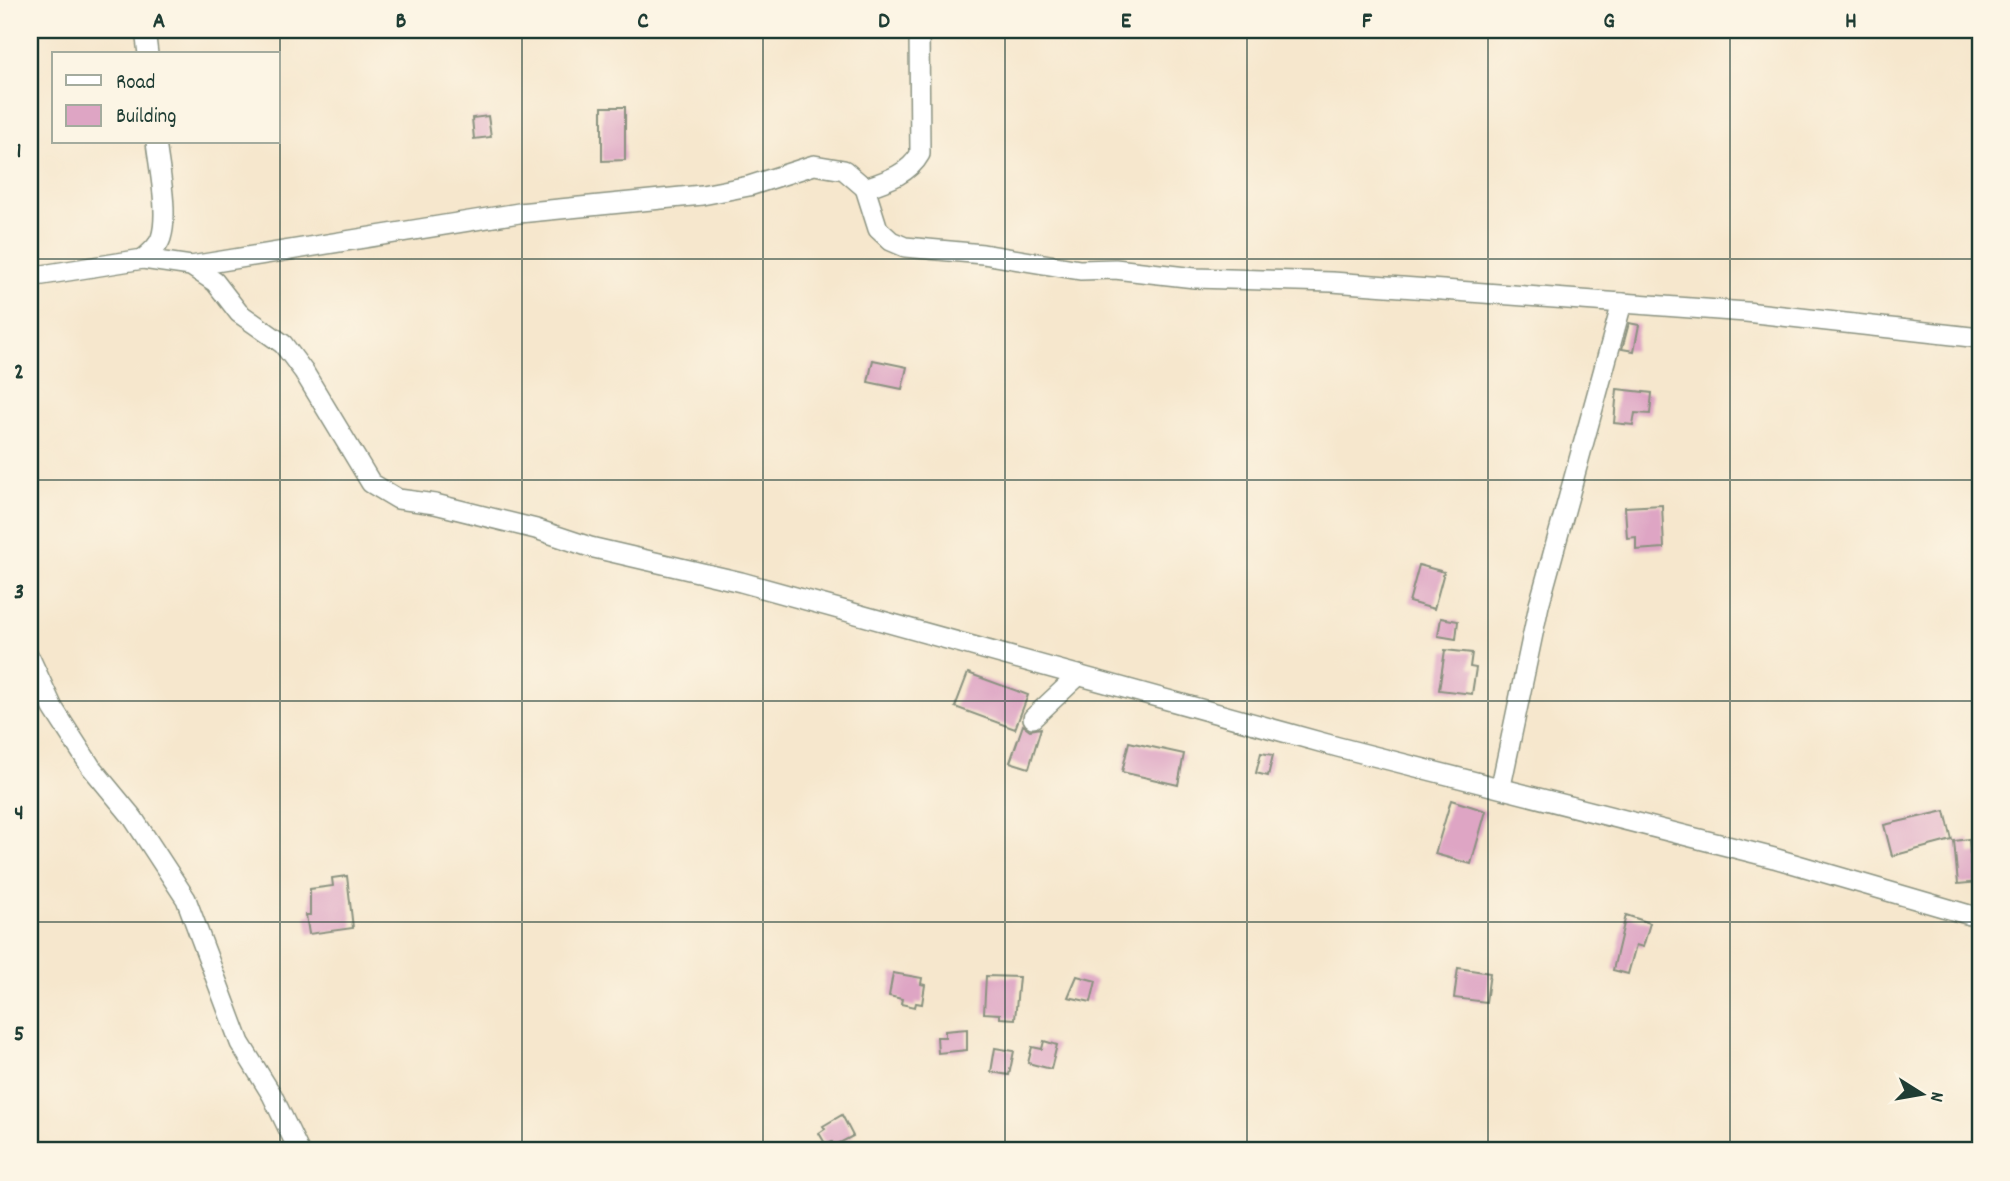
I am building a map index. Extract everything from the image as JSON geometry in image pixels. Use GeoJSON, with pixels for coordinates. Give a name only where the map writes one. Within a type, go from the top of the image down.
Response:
{"type":"FeatureCollection","features":[{"type":"Feature","properties":{"kind":"street"},"geometry":{"type":"LineString","coordinates":[[145,30],[148,52]]}},
{"type":"Feature","properties":{"kind":"street"},"geometry":{"type":"LineString","coordinates":[[865,188],[889,180],[915,164],[920,154],[919,30]]}},
{"type":"Feature","properties":{"kind":"street"},"geometry":{"type":"LineString","coordinates":[[143,259],[156,248],[162,237],[156,144]]}},
{"type":"Feature","properties":{"kind":"street"},"geometry":{"type":"LineString","coordinates":[[30,277],[143,259],[191,266],[519,213],[702,195],[749,186],[814,165],[844,170],[865,188],[878,229],[891,241],[905,247],[983,254],[1080,270],[1115,269],[1195,278],[1332,282],[1746,312],[1980,338]]}},
{"type":"Feature","properties":{"kind":"street"},"geometry":{"type":"LineString","coordinates":[[191,266],[215,282],[239,313],[283,344],[304,372],[371,483],[398,499],[435,504],[536,529],[590,547],[741,582],[1338,747],[1501,786],[1774,858],[1980,918]]}},
{"type":"Feature","properties":{"kind":"street"},"geometry":{"type":"LineString","coordinates":[[1501,786],[1539,605],[1622,303]]}},
{"type":"Feature","properties":{"kind":"street"},"geometry":{"type":"LineString","coordinates":[[30,659],[53,708],[91,767],[133,818],[186,899],[240,1043],[272,1095],[299,1151]]}},
{"type":"Feature","properties":{"kind":"street"},"geometry":{"type":"LineString","coordinates":[[1033,718],[1079,675]]}},
{"type":"Feature","properties":{"kind":"building"},"geometry":{"type":"Polygon","coordinates":[[[602,107],[625,107],[625,160],[602,161],[602,107]]]}},
{"type":"Feature","properties":{"kind":"building"},"geometry":{"type":"Polygon","coordinates":[[[488,116],[491,137],[474,139],[472,118],[488,116]]]}},
{"type":"Feature","properties":{"kind":"building"},"geometry":{"type":"Polygon","coordinates":[[[1629,323],[1639,325],[1634,351],[1622,349],[1629,323]]]}},
{"type":"Feature","properties":{"kind":"building"},"geometry":{"type":"Polygon","coordinates":[[[873,360],[907,367],[902,389],[868,382],[873,360]]]}},
{"type":"Feature","properties":{"kind":"building"},"geometry":{"type":"Polygon","coordinates":[[[1617,389],[1652,393],[1650,414],[1635,413],[1633,425],[1614,423],[1617,389]]]}},
{"type":"Feature","properties":{"kind":"building"},"geometry":{"type":"Polygon","coordinates":[[[1662,505],[1664,548],[1636,550],[1636,537],[1627,538],[1625,507],[1662,505]]]}},
{"type":"Feature","properties":{"kind":"building"},"geometry":{"type":"Polygon","coordinates":[[[1419,565],[1444,572],[1434,609],[1409,602],[1419,565]]]}},
{"type":"Feature","properties":{"kind":"building"},"geometry":{"type":"Polygon","coordinates":[[[1441,618],[1458,621],[1456,639],[1438,636],[1441,618]]]}},
{"type":"Feature","properties":{"kind":"building"},"geometry":{"type":"Polygon","coordinates":[[[1445,650],[1472,653],[1470,667],[1476,668],[1472,694],[1439,690],[1445,650]]]}},
{"type":"Feature","properties":{"kind":"building"},"geometry":{"type":"Polygon","coordinates":[[[968,673],[1028,695],[1015,729],[955,707],[968,673]]]}},
{"type":"Feature","properties":{"kind":"building"},"geometry":{"type":"Polygon","coordinates":[[[1023,725],[1030,730],[1041,728],[1029,768],[1010,762],[1023,725]]]}},
{"type":"Feature","properties":{"kind":"building"},"geometry":{"type":"Polygon","coordinates":[[[1129,742],[1184,754],[1178,785],[1122,772],[1129,742]]]}},
{"type":"Feature","properties":{"kind":"building"},"geometry":{"type":"Polygon","coordinates":[[[1261,753],[1273,755],[1268,776],[1256,773],[1261,753]]]}},
{"type":"Feature","properties":{"kind":"building"},"geometry":{"type":"Polygon","coordinates":[[[1451,800],[1486,811],[1471,864],[1435,854],[1451,800]]]}},
{"type":"Feature","properties":{"kind":"building"},"geometry":{"type":"Polygon","coordinates":[[[1945,811],[1952,840],[1892,856],[1884,825],[1945,811]]]}},
{"type":"Feature","properties":{"kind":"building"},"geometry":{"type":"Polygon","coordinates":[[[1969,839],[1970,854],[1980,853],[1980,882],[1958,884],[1954,841],[1969,839]]]}},
{"type":"Feature","properties":{"kind":"building"},"geometry":{"type":"Polygon","coordinates":[[[347,876],[353,928],[309,934],[306,915],[310,915],[310,889],[333,886],[332,878],[347,876]]]}},
{"type":"Feature","properties":{"kind":"building"},"geometry":{"type":"Polygon","coordinates":[[[1626,915],[1650,923],[1643,947],[1636,945],[1628,974],[1613,970],[1626,915]]]}},
{"type":"Feature","properties":{"kind":"building"},"geometry":{"type":"Polygon","coordinates":[[[1458,968],[1490,973],[1486,1002],[1454,998],[1458,968]]]}},
{"type":"Feature","properties":{"kind":"building"},"geometry":{"type":"Polygon","coordinates":[[[893,973],[922,978],[921,984],[925,985],[922,1004],[916,1003],[915,1007],[901,1004],[902,999],[889,996],[893,973]]]}},
{"type":"Feature","properties":{"kind":"building"},"geometry":{"type":"Polygon","coordinates":[[[986,976],[1019,977],[1015,1019],[984,1013],[986,976]]]}},
{"type":"Feature","properties":{"kind":"building"},"geometry":{"type":"Polygon","coordinates":[[[1077,976],[1096,981],[1091,1002],[1068,997],[1077,976]]]}},
{"type":"Feature","properties":{"kind":"building"},"geometry":{"type":"Polygon","coordinates":[[[967,1029],[967,1050],[938,1053],[937,1037],[945,1037],[945,1031],[967,1029]]]}},
{"type":"Feature","properties":{"kind":"building"},"geometry":{"type":"Polygon","coordinates":[[[1044,1041],[1057,1045],[1051,1069],[1028,1063],[1032,1047],[1042,1049],[1044,1041]]]}},
{"type":"Feature","properties":{"kind":"building"},"geometry":{"type":"Polygon","coordinates":[[[995,1048],[1014,1051],[1009,1075],[991,1072],[995,1048]]]}},
{"type":"Feature","properties":{"kind":"building"},"geometry":{"type":"Polygon","coordinates":[[[842,1115],[853,1136],[834,1146],[832,1142],[826,1145],[819,1133],[825,1129],[823,1126],[842,1115]]]}}]}
